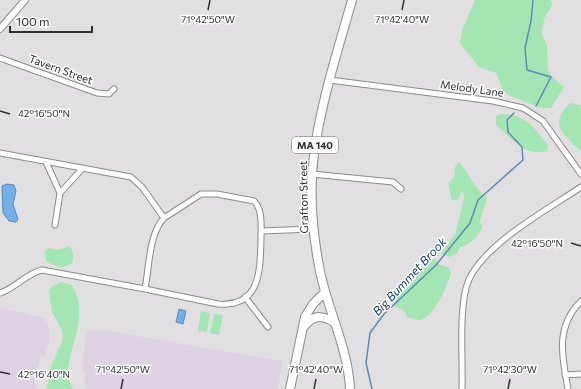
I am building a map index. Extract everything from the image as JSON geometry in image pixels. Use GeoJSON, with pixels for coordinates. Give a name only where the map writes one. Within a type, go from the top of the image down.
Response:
{"type":"FeatureCollection","features":[{"type":"Feature","properties":{"kind":"main road","name":"Grafton Street"},"geometry":{"type":"LineString","coordinates":[[325,292],[313,229],[312,174],[317,134],[352,0]]}},
{"type":"Feature","properties":{"kind":"main road","name":"MA 140"},"geometry":{"type":"LineString","coordinates":[[325,292],[346,360],[350,389]]}},
{"type":"Feature","properties":{"kind":"main road"},"geometry":{"type":"LineString","coordinates":[[290,389],[302,329],[309,308],[325,292]]}},
{"type":"Feature","properties":{"kind":"main road"},"geometry":{"type":"LineString","coordinates":[[302,329],[308,321],[315,317],[326,318],[335,323]]}},
{"type":"Feature","properties":{"kind":"street"},"geometry":{"type":"LineString","coordinates":[[0,29],[25,0]]}},
{"type":"Feature","properties":{"kind":"street","name":"Tavern Street"},"geometry":{"type":"LineString","coordinates":[[0,58],[97,93],[109,94],[114,88]]}},
{"type":"Feature","properties":{"kind":"street","name":"Melody Lane"},"geometry":{"type":"LineString","coordinates":[[330,80],[507,103],[523,108],[543,121],[581,174]]}},
{"type":"Feature","properties":{"kind":"street"},"geometry":{"type":"LineString","coordinates":[[0,153],[133,178],[142,187],[164,218]]}},
{"type":"Feature","properties":{"kind":"street"},"geometry":{"type":"LineString","coordinates":[[46,162],[60,193],[55,225]]}},
{"type":"Feature","properties":{"kind":"street"},"geometry":{"type":"LineString","coordinates":[[60,193],[82,169]]}},
{"type":"Feature","properties":{"kind":"street"},"geometry":{"type":"LineString","coordinates":[[312,174],[390,182],[395,183],[401,188]]}},
{"type":"Feature","properties":{"kind":"street"},"geometry":{"type":"LineString","coordinates":[[462,389],[463,303],[466,287],[474,270],[486,254],[502,241],[581,187]]}},
{"type":"Feature","properties":{"kind":"street"},"geometry":{"type":"LineString","coordinates":[[0,293],[9,289],[29,275],[42,270],[224,304],[237,302],[245,297],[254,288],[259,278],[261,231],[259,209],[254,201],[217,194],[197,195],[164,218],[158,226],[153,240],[146,289]]}},
{"type":"Feature","properties":{"kind":"street"},"geometry":{"type":"LineString","coordinates":[[261,231],[313,229]]}},
{"type":"Feature","properties":{"kind":"street"},"geometry":{"type":"LineString","coordinates":[[245,297],[268,328]]}},
{"type":"Feature","properties":{"kind":"street"},"geometry":{"type":"LineString","coordinates":[[568,389],[561,351],[563,331],[572,312],[581,301]]}},
{"type":"Feature","properties":{"kind":"street"},"geometry":{"type":"LineString","coordinates":[[565,375],[581,374]]}},
{"type":"Feature","properties":{"kind":"shaded area"},"geometry":{"type":"Polygon","coordinates":[[[0,308],[42,317],[48,323],[50,338],[45,356],[41,355],[35,381],[37,389],[0,389],[0,308]]]}},
{"type":"Feature","properties":{"kind":"shaded area"},"geometry":{"type":"Polygon","coordinates":[[[96,329],[282,361],[278,389],[89,389],[84,384],[86,372],[81,371],[87,332],[96,329]]]}},
{"type":"Feature","properties":{"kind":"green space"},"geometry":{"type":"Polygon","coordinates":[[[475,0],[551,0],[552,5],[544,19],[542,34],[547,45],[548,69],[551,76],[564,87],[551,108],[541,108],[508,95],[503,90],[496,73],[479,67],[460,43],[462,31],[475,0]]]}},
{"type":"Feature","properties":{"kind":"green space"},"geometry":{"type":"Polygon","coordinates":[[[570,103],[581,105],[581,151],[560,129],[560,117],[563,110],[570,103]]]}},
{"type":"Feature","properties":{"kind":"green space"},"geometry":{"type":"Polygon","coordinates":[[[500,114],[516,116],[528,122],[548,145],[547,151],[539,152],[525,149],[513,141],[496,125],[496,116],[500,114]]]}},
{"type":"Feature","properties":{"kind":"green space"},"geometry":{"type":"Polygon","coordinates":[[[459,162],[475,186],[487,198],[480,221],[482,228],[480,232],[473,240],[460,247],[457,253],[450,257],[441,254],[456,232],[464,199],[463,190],[458,199],[452,201],[448,183],[454,178],[455,167],[459,162]]]}},
{"type":"Feature","properties":{"kind":"green space"},"geometry":{"type":"Polygon","coordinates":[[[69,246],[73,254],[72,263],[59,267],[46,261],[45,251],[49,248],[58,250],[69,246]]]}},
{"type":"Feature","properties":{"kind":"green space"},"geometry":{"type":"Polygon","coordinates":[[[431,259],[436,259],[438,264],[448,267],[451,273],[437,305],[428,316],[423,319],[415,320],[407,317],[405,312],[396,307],[391,293],[431,259]]]}},
{"type":"Feature","properties":{"kind":"green space"},"geometry":{"type":"Polygon","coordinates":[[[61,282],[72,285],[78,300],[78,328],[68,366],[69,378],[73,389],[47,389],[50,369],[63,339],[62,330],[52,312],[49,291],[51,287],[61,282]]]}},
{"type":"Feature","properties":{"kind":"green space"},"geometry":{"type":"Polygon","coordinates":[[[201,311],[210,313],[207,332],[198,331],[201,311]]]}},
{"type":"Feature","properties":{"kind":"green space"},"geometry":{"type":"Polygon","coordinates":[[[214,314],[223,315],[219,335],[210,333],[214,314]]]}},
{"type":"Feature","properties":{"kind":"water"},"geometry":{"type":"Polygon","coordinates":[[[7,184],[14,185],[16,191],[13,204],[18,220],[16,222],[9,221],[3,213],[2,186],[7,184]]]}},
{"type":"Feature","properties":{"kind":"water"},"geometry":{"type":"Polygon","coordinates":[[[179,309],[186,311],[183,324],[176,322],[179,309]]]}},
{"type":"Feature","properties":{"kind":"waterway","name":"Big Bummet Brook"},"geometry":{"type":"LineString","coordinates":[[533,0],[531,21],[525,48],[527,70],[551,77],[536,106]]}},
{"type":"Feature","properties":{"kind":"waterway","name":"Big Bummet Brook"},"geometry":{"type":"LineString","coordinates":[[372,389],[366,363],[370,333],[384,314],[436,265],[470,223],[478,200],[523,160],[522,147],[508,132],[507,120],[514,113]]}}]}
